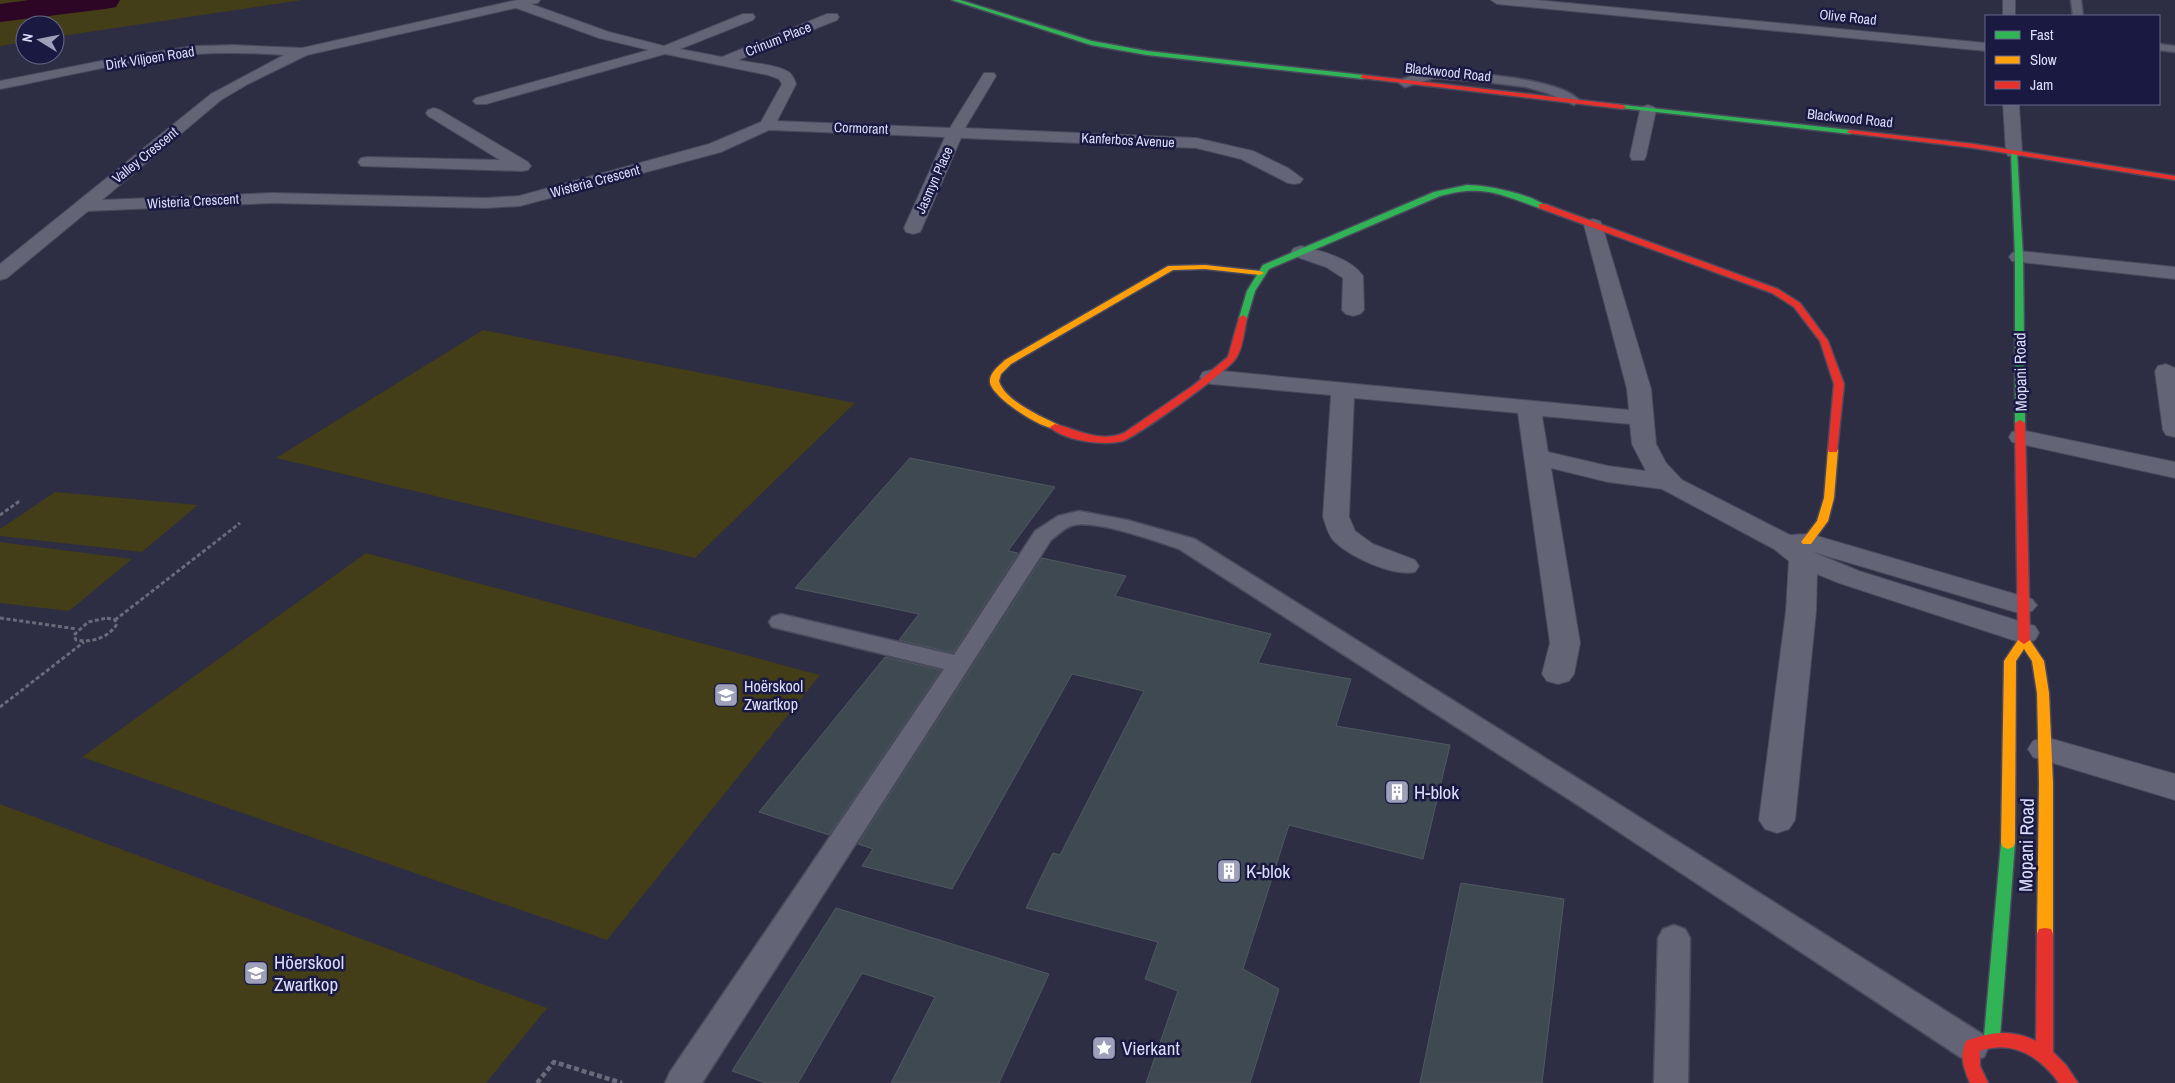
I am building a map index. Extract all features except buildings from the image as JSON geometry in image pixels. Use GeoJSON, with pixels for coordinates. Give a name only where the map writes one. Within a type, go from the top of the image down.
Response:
{"type":"FeatureCollection","features":[{"type":"Feature","properties":{"kind":"street"},"geometry":{"type":"LineString","coordinates":[[302,52],[534,0]]}},
{"type":"Feature","properties":{"kind":"street","name":"Blackwood Road"},"geometry":{"type":"LineString","coordinates":[[955,0],[1071,38],[1109,47],[1147,54],[1405,83]]}},
{"type":"Feature","properties":{"kind":"street","name":"Olive Road"},"geometry":{"type":"LineString","coordinates":[[1497,0],[1985,47]]}},
{"type":"Feature","properties":{"kind":"street"},"geometry":{"type":"LineString","coordinates":[[1656,15],[1668,0]]}},
{"type":"Feature","properties":{"kind":"street"},"geometry":{"type":"LineString","coordinates":[[2008,15],[2009,0]]}},
{"type":"Feature","properties":{"kind":"street"},"geometry":{"type":"LineString","coordinates":[[518,4],[604,35],[665,50],[772,71],[788,80],[789,84],[766,125]]}},
{"type":"Feature","properties":{"kind":"street"},"geometry":{"type":"LineString","coordinates":[[481,101],[665,50],[748,16]]}},
{"type":"Feature","properties":{"kind":"street","name":"Crinum Place"},"geometry":{"type":"LineString","coordinates":[[724,61],[832,17]]}},
{"type":"Feature","properties":{"kind":"street","name":"Dirk Viljoen Road"},"geometry":{"type":"LineString","coordinates":[[0,85],[151,56],[194,50],[243,49],[302,52]]}},
{"type":"Feature","properties":{"kind":"street","name":"Valley Crescent"},"geometry":{"type":"LineString","coordinates":[[0,274],[216,97],[242,81],[302,52]]}},
{"type":"Feature","properties":{"kind":"street","name":"Jasmyn Place"},"geometry":{"type":"LineString","coordinates":[[913,228],[955,132],[989,76]]}},
{"type":"Feature","properties":{"kind":"street","name":"Blackwood Road"},"geometry":{"type":"LineString","coordinates":[[1574,102],[1944,143],[2175,178]]}},
{"type":"Feature","properties":{"kind":"street","name":"Mopani Road"},"geometry":{"type":"LineString","coordinates":[[1979,1083],[1969,1059],[1982,1042],[2008,846],[2010,662],[2023,626],[2018,256],[2011,105]]}},
{"type":"Feature","properties":{"kind":"street"},"geometry":{"type":"LineString","coordinates":[[1638,156],[1648,110]]}},
{"type":"Feature","properties":{"kind":"street"},"geometry":{"type":"LineString","coordinates":[[434,113],[522,166],[550,194]]}},
{"type":"Feature","properties":{"kind":"street","name":"Wisteria Crescent"},"geometry":{"type":"LineString","coordinates":[[83,206],[272,198],[502,203],[550,194],[715,148],[766,125]]}},
{"type":"Feature","properties":{"kind":"street","name":"Cormorant"},"geometry":{"type":"LineString","coordinates":[[766,125],[955,132]]}},
{"type":"Feature","properties":{"kind":"street","name":"Kanferbos Avenue"},"geometry":{"type":"LineString","coordinates":[[955,132],[1196,143],[1232,149],[1252,156],[1294,179]]}},
{"type":"Feature","properties":{"kind":"street","name":"Blackwood Road"},"geometry":{"type":"LineString","coordinates":[[2014,154],[2175,184]]}},
{"type":"Feature","properties":{"kind":"street"},"geometry":{"type":"LineString","coordinates":[[367,162],[522,166]]}},
{"type":"Feature","properties":{"kind":"street"},"geometry":{"type":"LineString","coordinates":[[1260,274],[1206,267],[1171,268],[1008,362],[997,374],[994,383],[998,393],[1044,423],[1071,434],[1100,440],[1122,439],[1211,377],[1232,359],[1249,293],[1255,279],[1260,274],[1266,267],[1436,194],[1459,187],[1475,185],[1485,186],[1775,291],[1797,305],[1824,341],[1839,384],[1829,498],[1822,521],[1798,548],[1801,611],[1777,820]]}},
{"type":"Feature","properties":{"kind":"street"},"geometry":{"type":"LineString","coordinates":[[1593,225],[1639,389],[1644,444],[1654,466],[1671,482],[1798,548],[1849,577],[2023,626]]}},
{"type":"Feature","properties":{"kind":"street"},"geometry":{"type":"LineString","coordinates":[[1301,252],[1333,263],[1353,276],[1353,310]]}},
{"type":"Feature","properties":{"kind":"street"},"geometry":{"type":"LineString","coordinates":[[2018,256],[2175,273]]}},
{"type":"Feature","properties":{"kind":"street"},"geometry":{"type":"LineString","coordinates":[[2166,371],[2175,430]]}},
{"type":"Feature","properties":{"kind":"street"},"geometry":{"type":"LineString","coordinates":[[1211,377],[1642,418]]}},
{"type":"Feature","properties":{"kind":"street"},"geometry":{"type":"LineString","coordinates":[[1343,389],[1336,517],[1344,535],[1362,550],[1405,566]]}},
{"type":"Feature","properties":{"kind":"street"},"geometry":{"type":"LineString","coordinates":[[1529,407],[1565,643],[1558,674]]}},
{"type":"Feature","properties":{"kind":"street"},"geometry":{"type":"LineString","coordinates":[[2021,437],[2175,470]]}},
{"type":"Feature","properties":{"kind":"street"},"geometry":{"type":"LineString","coordinates":[[1537,457],[1608,474],[1671,482]]}},
{"type":"Feature","properties":{"kind":"street","name":"Mopani Road"},"geometry":{"type":"LineString","coordinates":[[2023,626],[2038,661],[2045,749],[2044,1054]]}},
{"type":"Feature","properties":{"kind":"street"},"geometry":{"type":"LineString","coordinates":[[2045,749],[2175,787]]}},
{"type":"Feature","properties":{"kind":"street"},"geometry":{"type":"LineString","coordinates":[[1982,1042],[2017,1040],[2044,1054],[2063,1072],[2070,1083]]}},
{"type":"Feature","properties":{"kind":"lane"},"geometry":{"type":"LineString","coordinates":[[2076,0],[2078,15]]}},
{"type":"Feature","properties":{"kind":"lane"},"geometry":{"type":"LineString","coordinates":[[2160,47],[2175,49]]}},
{"type":"Feature","properties":{"kind":"lane"},"geometry":{"type":"LineString","coordinates":[[1405,83],[1425,75],[1434,74],[1510,80],[1539,86],[1574,102]]}},
{"type":"Feature","properties":{"kind":"lane"},"geometry":{"type":"LineString","coordinates":[[682,1083],[960,665],[1043,536],[1062,521],[1072,518],[1089,519],[1142,530],[1187,544],[1608,810],[1982,1042]]}},
{"type":"Feature","properties":{"kind":"lane"},"geometry":{"type":"LineString","coordinates":[[781,622],[960,665]]}},
{"type":"Feature","properties":{"kind":"lane"},"geometry":{"type":"LineString","coordinates":[[1671,1083],[1674,938]]}},
{"type":"Feature","properties":{"kind":"path"},"geometry":{"type":"LineString","coordinates":[[0,515],[20,500]]}},
{"type":"Feature","properties":{"kind":"path"},"geometry":{"type":"LineString","coordinates":[[115,620],[240,523]]}},
{"type":"Feature","properties":{"kind":"path"},"geometry":{"type":"LineString","coordinates":[[0,618],[77,629],[97,619],[108,618],[115,620]]}},
{"type":"Feature","properties":{"kind":"path"},"geometry":{"type":"LineString","coordinates":[[77,629],[74,635],[76,640],[84,642],[95,640],[114,630],[117,624],[115,620]]}},
{"type":"Feature","properties":{"kind":"path"},"geometry":{"type":"LineString","coordinates":[[0,707],[84,642]]}},
{"type":"Feature","properties":{"kind":"path"},"geometry":{"type":"LineString","coordinates":[[538,1083],[554,1062],[622,1083]]}},
{"type":"Feature","properties":{"kind":"shaded area"},"geometry":{"type":"Polygon","coordinates":[[[0,0],[303,0],[65,36],[65,15],[15,15],[15,44],[0,46],[0,0]]]}},
{"type":"Feature","properties":{"kind":"shaded area"},"geometry":{"type":"Polygon","coordinates":[[[483,330],[855,403],[695,558],[276,458],[483,330]]]}},
{"type":"Feature","properties":{"kind":"shaded area"},"geometry":{"type":"Polygon","coordinates":[[[55,492],[198,505],[142,552],[0,536],[0,529],[55,492]]]}},
{"type":"Feature","properties":{"kind":"shaded area"},"geometry":{"type":"Polygon","coordinates":[[[0,542],[132,559],[69,611],[0,603],[0,542]]]}},
{"type":"Feature","properties":{"kind":"shaded area"},"geometry":{"type":"Polygon","coordinates":[[[366,553],[820,675],[607,940],[82,757],[366,553]]]}},
{"type":"Feature","properties":{"kind":"shaded area"},"geometry":{"type":"Polygon","coordinates":[[[0,804],[547,1008],[486,1083],[0,1083],[0,804]]]}},
{"type":"Feature","properties":{"kind":"waterway"},"geometry":{"type":"LineString","coordinates":[[0,13],[105,0]]}},
{"type":"Feature","properties":{"kind":"traffic: fast"},"geometry":{"type":"LineString","coordinates":[[955,0],[1091,43],[1147,53],[1363,77]]}},
{"type":"Feature","properties":{"kind":"traffic: fast"},"geometry":{"type":"LineString","coordinates":[[1623,107],[1850,132]]}},
{"type":"Feature","properties":{"kind":"traffic: fast"},"geometry":{"type":"LineString","coordinates":[[2014,152],[2019,257],[2020,423]]}},
{"type":"Feature","properties":{"kind":"traffic: fast"},"geometry":{"type":"LineString","coordinates":[[1243,318],[1251,291],[1266,267],[1437,194],[1467,187],[1479,187],[1502,192],[1542,206]]}},
{"type":"Feature","properties":{"kind":"traffic: fast"},"geometry":{"type":"LineString","coordinates":[[1992,1037],[2008,843]]}},
{"type":"Feature","properties":{"kind":"traffic: slow"},"geometry":{"type":"LineString","coordinates":[[1055,427],[1009,401],[1001,394],[994,381],[999,370],[1008,362],[1171,268],[1205,267],[1260,273]]}},
{"type":"Feature","properties":{"kind":"traffic: slow"},"geometry":{"type":"LineString","coordinates":[[1807,542],[1822,521],[1829,498],[1833,450]]}},
{"type":"Feature","properties":{"kind":"traffic: slow"},"geometry":{"type":"LineString","coordinates":[[2024,640],[2038,661],[2043,693],[2046,783],[2045,934]]}},
{"type":"Feature","properties":{"kind":"traffic: slow"},"geometry":{"type":"LineString","coordinates":[[2008,843],[2010,661],[2024,640]]}},
{"type":"Feature","properties":{"kind":"traffic: jam"},"geometry":{"type":"LineString","coordinates":[[1363,77],[1623,107]]}},
{"type":"Feature","properties":{"kind":"traffic: jam"},"geometry":{"type":"LineString","coordinates":[[1850,132],[1974,146],[2175,178]]}},
{"type":"Feature","properties":{"kind":"traffic: jam"},"geometry":{"type":"LineString","coordinates":[[1542,206],[1775,291],[1797,305],[1824,341],[1839,384],[1833,450]]}},
{"type":"Feature","properties":{"kind":"traffic: jam"},"geometry":{"type":"LineString","coordinates":[[1055,427],[1082,437],[1101,440],[1119,439],[1128,435],[1197,387],[1232,358],[1243,318]]}},
{"type":"Feature","properties":{"kind":"traffic: jam"},"geometry":{"type":"LineString","coordinates":[[2020,423],[2024,640]]}},
{"type":"Feature","properties":{"kind":"traffic: jam"},"geometry":{"type":"LineString","coordinates":[[2044,1054],[2045,934]]}},
{"type":"Feature","properties":{"kind":"traffic: jam"},"geometry":{"type":"LineString","coordinates":[[1979,1083],[1971,1066],[1972,1046],[2001,1039],[2014,1040],[2039,1051],[2050,1060],[2069,1083]]}},
{"type":"Feature","properties":{"kind":"place","name":"Hoërskool Zwartkop"},"geometry":{"type":"Point","coordinates":[726,695]}},
{"type":"Feature","properties":{"kind":"place","name":"H-blok"},"geometry":{"type":"Point","coordinates":[1397,792]}},
{"type":"Feature","properties":{"kind":"place","name":"K-blok"},"geometry":{"type":"Point","coordinates":[1229,871]}},
{"type":"Feature","properties":{"kind":"place","name":"Höerskool Zwartkop"},"geometry":{"type":"Point","coordinates":[256,973]}},
{"type":"Feature","properties":{"kind":"place","name":"Vierkant"},"geometry":{"type":"Point","coordinates":[1104,1048]}}]}
